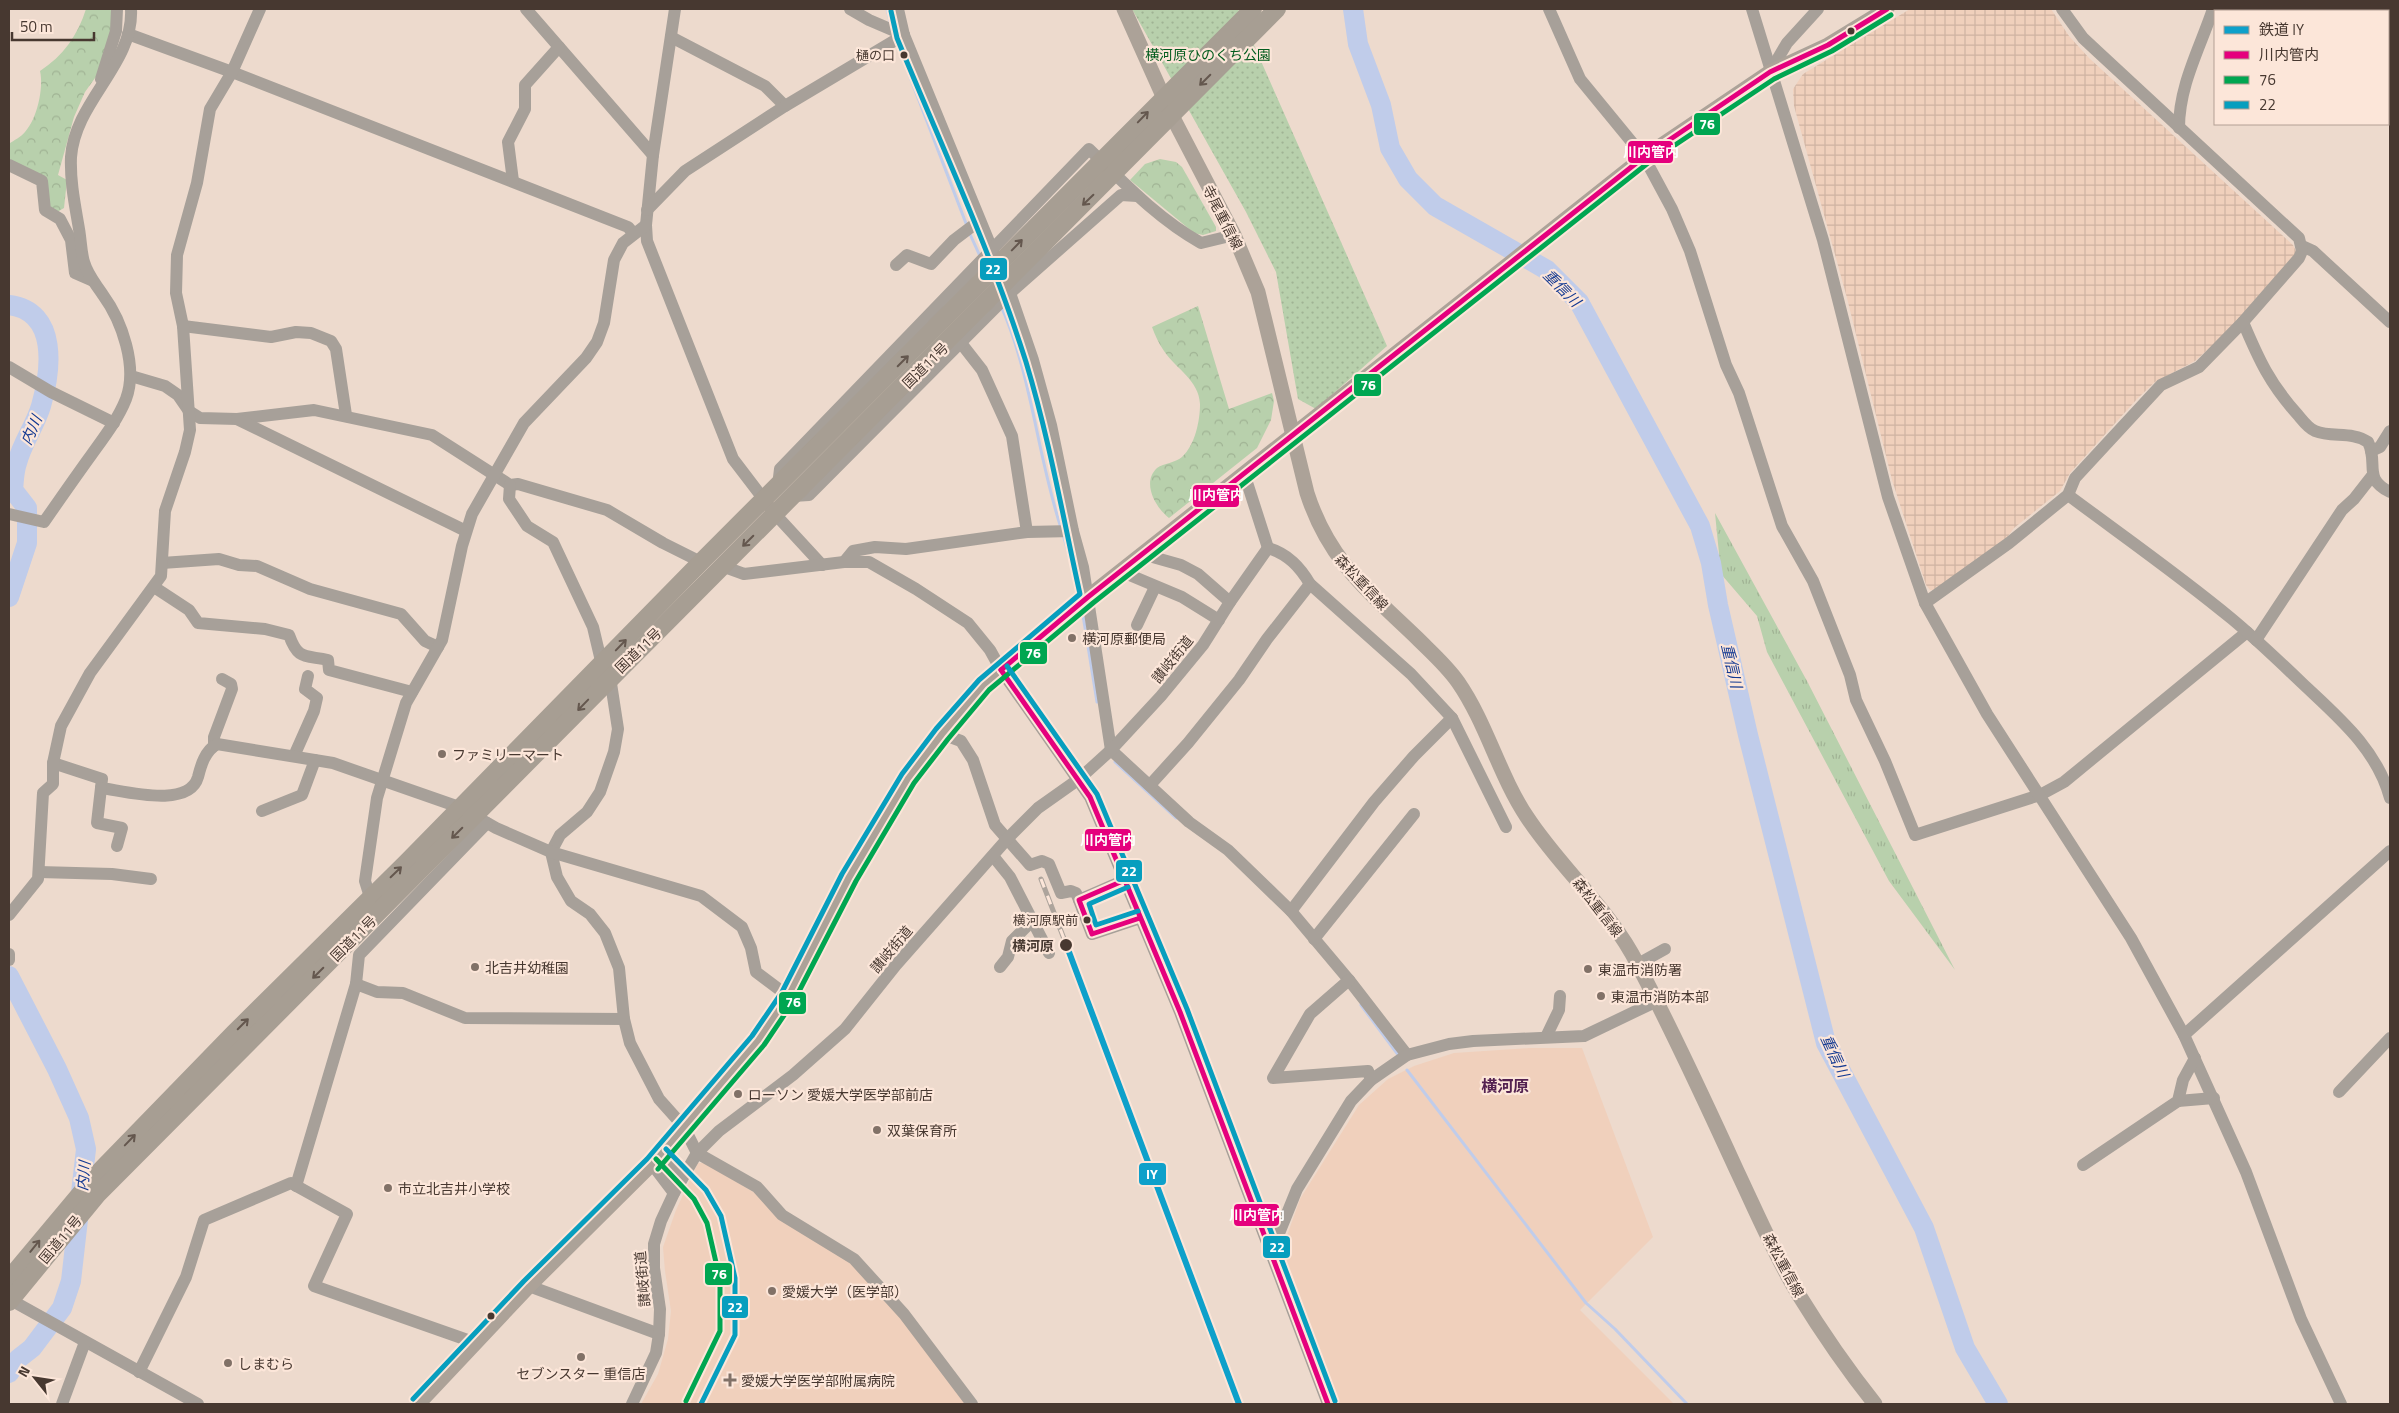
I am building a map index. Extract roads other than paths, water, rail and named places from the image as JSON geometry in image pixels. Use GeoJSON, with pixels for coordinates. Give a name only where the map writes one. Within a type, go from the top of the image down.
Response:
{"type":"FeatureCollection","features":[{"type":"Feature","properties":{"kind":"highway","name":"国道11号"},"geometry":{"type":"LineString","coordinates":[[9,1300],[97,1195],[481,820],[606,671],[701,562],[1163,97],[1253,9]]}},
{"type":"Feature","properties":{"kind":"highway","name":"国道11号"},"geometry":{"type":"LineString","coordinates":[[9,1278],[96,1175],[459,807],[722,566],[1277,9]]}},
{"type":"Feature","properties":{"kind":"main road","name":"寺尾重信線"},"geometry":{"type":"LineString","coordinates":[[1124,9],[1171,114],[1234,235],[1258,292],[1294,435]]}},
{"type":"Feature","properties":{"kind":"main road"},"geometry":{"type":"LineString","coordinates":[[418,1404],[529,1286],[657,1159],[758,1041],[788,996],[849,877],[908,779],[942,734],[984,685],[1120,571],[1644,158],[1770,72],[1828,45],[1887,9]]}},
{"type":"Feature","properties":{"kind":"main road","name":"森松重信線"},"geometry":{"type":"LineString","coordinates":[[1294,435],[1316,519],[1335,554],[1349,572],[1456,679],[1486,731],[1504,778],[1528,820],[1614,925],[1638,964],[1657,1001],[1768,1237],[1796,1291],[1829,1341],[1875,1404]]}},
{"type":"Feature","properties":{"kind":"street"},"geometry":{"type":"LineString","coordinates":[[96,91],[116,31],[116,9]]}},
{"type":"Feature","properties":{"kind":"street"},"geometry":{"type":"LineString","coordinates":[[11,515],[44,522],[114,423],[127,398],[131,376],[126,346],[115,314],[91,280],[84,262],[74,204],[71,158],[74,138],[79,123],[96,91],[114,67],[128,34],[132,20],[131,9]]}},
{"type":"Feature","properties":{"kind":"street"},"geometry":{"type":"LineString","coordinates":[[9,915],[38,879],[43,793],[53,784],[53,763],[61,726],[90,673],[161,576],[165,511],[185,452],[190,430],[183,326],[176,293],[177,255],[197,183],[210,109],[232,72],[260,9]]}},
{"type":"Feature","properties":{"kind":"street"},"geometry":{"type":"LineString","coordinates":[[526,9],[653,155]]}},
{"type":"Feature","properties":{"kind":"street"},"geometry":{"type":"LineString","coordinates":[[675,9],[653,155],[647,210],[647,241],[733,459],[774,514],[822,566]]}},
{"type":"Feature","properties":{"kind":"street"},"geometry":{"type":"LineString","coordinates":[[850,9],[869,20],[904,35]]}},
{"type":"Feature","properties":{"kind":"street"},"geometry":{"type":"LineString","coordinates":[[898,9],[904,35],[990,250],[1010,294],[1033,360],[1051,425],[1072,531],[1083,568],[1108,752],[1150,785],[1189,822],[1228,850],[1291,911],[1407,1056]]}},
{"type":"Feature","properties":{"kind":"street"},"geometry":{"type":"LineString","coordinates":[[1549,9],[1580,79],[1644,158],[1656,178],[1690,251],[1726,365],[1738,393],[1782,526],[1813,581],[1850,675],[1856,700],[1885,760],[1915,835],[2040,795],[2064,782],[2252,636],[2342,510],[2354,499],[2372,476]]}},
{"type":"Feature","properties":{"kind":"street"},"geometry":{"type":"LineString","coordinates":[[1752,9],[1823,240],[1888,497],[1925,604],[1987,714],[2132,938],[2184,1035],[2214,1098],[2274,1242],[2301,1320],[2341,1404]]}},
{"type":"Feature","properties":{"kind":"street"},"geometry":{"type":"LineString","coordinates":[[1770,72],[1787,43],[1818,9]]}},
{"type":"Feature","properties":{"kind":"street"},"geometry":{"type":"LineString","coordinates":[[1925,604],[2009,543],[2068,495],[2075,478],[2161,385],[2198,367],[2244,322],[2299,258],[2302,246],[2299,238],[2088,43],[2062,9]]}},
{"type":"Feature","properties":{"kind":"street"},"geometry":{"type":"LineString","coordinates":[[2203,9],[2208,24]]}},
{"type":"Feature","properties":{"kind":"street"},"geometry":{"type":"LineString","coordinates":[[2179,128],[2179,116],[2188,76],[2213,9]]}},
{"type":"Feature","properties":{"kind":"street"},"geometry":{"type":"LineString","coordinates":[[128,34],[232,72],[513,181],[628,227],[634,234]]}},
{"type":"Feature","properties":{"kind":"street"},"geometry":{"type":"LineString","coordinates":[[647,210],[685,171],[785,106],[904,35]]}},
{"type":"Feature","properties":{"kind":"street"},"geometry":{"type":"LineString","coordinates":[[671,37],[765,86],[785,106]]}},
{"type":"Feature","properties":{"kind":"street"},"geometry":{"type":"LineString","coordinates":[[513,181],[508,142],[525,110],[525,85],[559,47]]}},
{"type":"Feature","properties":{"kind":"street"},"geometry":{"type":"LineString","coordinates":[[778,486],[780,468],[1089,150],[1159,215],[1201,243],[1234,235]]}},
{"type":"Feature","properties":{"kind":"street"},"geometry":{"type":"LineString","coordinates":[[9,165],[42,181],[45,210],[60,219],[71,240],[75,273],[91,280]]}},
{"type":"Feature","properties":{"kind":"street"},"geometry":{"type":"LineString","coordinates":[[793,496],[809,495],[1010,294],[1120,195],[1137,196]]}},
{"type":"Feature","properties":{"kind":"street"},"geometry":{"type":"LineString","coordinates":[[896,265],[907,254],[932,264],[954,240],[979,221]]}},
{"type":"Feature","properties":{"kind":"street"},"geometry":{"type":"LineString","coordinates":[[370,897],[365,881],[377,798],[406,703],[442,640],[466,531],[479,499],[524,422],[586,358],[597,342],[604,323],[614,260],[623,243],[646,225]]}},
{"type":"Feature","properties":{"kind":"street"},"geometry":{"type":"LineString","coordinates":[[2302,246],[2314,251],[2390,322]]}},
{"type":"Feature","properties":{"kind":"street"},"geometry":{"type":"LineString","coordinates":[[934,310],[982,370],[1012,436],[1027,532]]}},
{"type":"Feature","properties":{"kind":"street"},"geometry":{"type":"LineString","coordinates":[[2244,322],[2270,380],[2308,426],[2320,433],[2363,438],[2368,442],[2372,451],[2372,476],[2378,484],[2390,492]]}},
{"type":"Feature","properties":{"kind":"street"},"geometry":{"type":"LineString","coordinates":[[183,326],[271,337],[296,332],[311,333],[331,341],[336,349],[346,415]]}},
{"type":"Feature","properties":{"kind":"street"},"geometry":{"type":"LineString","coordinates":[[9,367],[51,392],[114,423]]}},
{"type":"Feature","properties":{"kind":"street"},"geometry":{"type":"LineString","coordinates":[[131,376],[165,386],[178,395],[190,411],[200,418],[237,419],[314,410],[346,415],[432,435],[510,485],[518,484],[606,510],[663,543],[701,562]]}},
{"type":"Feature","properties":{"kind":"street"},"geometry":{"type":"LineString","coordinates":[[237,419],[466,531]]}},
{"type":"Feature","properties":{"kind":"street"},"geometry":{"type":"LineString","coordinates":[[2372,451],[2380,447],[2390,430]]}},
{"type":"Feature","properties":{"kind":"street"},"geometry":{"type":"LineString","coordinates":[[1244,473],[1268,548],[1283,553],[1302,571],[1310,584],[1411,674],[1452,718],[1506,826]]}},
{"type":"Feature","properties":{"kind":"street"},"geometry":{"type":"LineString","coordinates":[[510,485],[510,499],[527,526],[553,542],[592,627],[606,671],[618,729],[614,752],[600,792],[587,812],[560,835],[551,852],[557,877],[571,901],[590,914],[605,933],[619,968],[624,1019],[630,1043],[659,1099],[684,1128],[697,1154],[757,1187],[782,1215],[854,1260],[904,1314],[972,1404]]}},
{"type":"Feature","properties":{"kind":"street"},"geometry":{"type":"LineString","coordinates":[[2068,495],[2217,607],[2252,636],[2364,745],[2381,772],[2390,798]]}},
{"type":"Feature","properties":{"kind":"street"},"geometry":{"type":"LineString","coordinates":[[844,562],[853,551],[875,546],[906,549],[1027,532],[1072,531]]}},
{"type":"Feature","properties":{"kind":"street","name":"讃岐街道"},"geometry":{"type":"LineString","coordinates":[[632,1404],[656,1353],[659,1334],[660,1309],[654,1268],[654,1244],[661,1222],[674,1193],[697,1154],[719,1131],[793,1075],[845,1029],[896,964],[1008,838],[1038,808],[1079,779],[1108,752],[1161,696],[1203,645],[1230,602],[1268,548]]}},
{"type":"Feature","properties":{"kind":"street"},"geometry":{"type":"LineString","coordinates":[[1142,554],[1181,565],[1198,574],[1230,602]]}},
{"type":"Feature","properties":{"kind":"street"},"geometry":{"type":"LineString","coordinates":[[162,563],[219,560],[239,565],[258,566],[310,589],[400,614],[426,641],[438,647]]}},
{"type":"Feature","properties":{"kind":"street"},"geometry":{"type":"LineString","coordinates":[[722,566],[744,574],[844,562],[869,562],[916,589],[968,623],[990,650],[1001,670],[1090,797],[1180,1012],[1328,1404]]}},
{"type":"Feature","properties":{"kind":"street"},"geometry":{"type":"LineString","coordinates":[[1120,571],[1155,588],[1182,597],[1219,620]]}},
{"type":"Feature","properties":{"kind":"street"},"geometry":{"type":"LineString","coordinates":[[1150,785],[1188,743],[1239,680],[1267,639],[1310,584]]}},
{"type":"Feature","properties":{"kind":"street"},"geometry":{"type":"LineString","coordinates":[[154,587],[189,610],[198,623],[264,629],[289,635],[293,647],[300,654],[328,660],[329,670],[412,692]]}},
{"type":"Feature","properties":{"kind":"street"},"geometry":{"type":"LineString","coordinates":[[1137,626],[1155,588]]}},
{"type":"Feature","properties":{"kind":"street"},"geometry":{"type":"LineString","coordinates":[[294,756],[316,705],[317,698],[305,689],[308,676]]}},
{"type":"Feature","properties":{"kind":"street"},"geometry":{"type":"LineString","coordinates":[[214,746],[214,737],[232,689],[231,684],[222,679]]}},
{"type":"Feature","properties":{"kind":"street"},"geometry":{"type":"LineString","coordinates":[[1291,911],[1374,802],[1414,756],[1452,718]]}},
{"type":"Feature","properties":{"kind":"street"},"geometry":{"type":"LineString","coordinates":[[942,734],[961,740],[972,760],[995,825],[1030,865]]}},
{"type":"Feature","properties":{"kind":"street"},"geometry":{"type":"LineString","coordinates":[[101,788],[169,797],[183,794],[197,781],[202,764],[210,748],[214,746],[333,763],[459,807],[481,820],[551,852],[701,896],[742,927],[756,972],[788,996]]}},
{"type":"Feature","properties":{"kind":"street"},"geometry":{"type":"LineString","coordinates":[[262,811],[302,795],[316,760]]}},
{"type":"Feature","properties":{"kind":"street"},"geometry":{"type":"LineString","coordinates":[[53,763],[102,779],[97,822],[122,828],[117,846]]}},
{"type":"Feature","properties":{"kind":"street"},"geometry":{"type":"LineString","coordinates":[[1314,939],[1414,814]]}},
{"type":"Feature","properties":{"kind":"street"},"geometry":{"type":"LineString","coordinates":[[296,1186],[356,984],[359,955],[481,820]]}},
{"type":"Feature","properties":{"kind":"street"},"geometry":{"type":"LineString","coordinates":[[2184,1035],[2390,851]]}},
{"type":"Feature","properties":{"kind":"street"},"geometry":{"type":"LineString","coordinates":[[993,856],[1010,877],[1049,953]]}},
{"type":"Feature","properties":{"kind":"street"},"geometry":{"type":"LineString","coordinates":[[1010,877],[1030,865],[1042,861],[1049,864],[1061,893],[1071,891],[1076,894],[1092,934],[1140,918]]}},
{"type":"Feature","properties":{"kind":"street"},"geometry":{"type":"LineString","coordinates":[[39,872],[112,874],[151,879]]}},
{"type":"Feature","properties":{"kind":"street"},"geometry":{"type":"LineString","coordinates":[[1079,900],[1125,880]]}},
{"type":"Feature","properties":{"kind":"street"},"geometry":{"type":"LineString","coordinates":[[1000,967],[1008,957],[1012,942],[1032,921]]}},
{"type":"Feature","properties":{"kind":"street"},"geometry":{"type":"LineString","coordinates":[[1638,964],[1665,949]]}},
{"type":"Feature","properties":{"kind":"street"},"geometry":{"type":"LineString","coordinates":[[1346,982],[1310,1014],[1273,1078],[1368,1071],[1371,1080]]}},
{"type":"Feature","properties":{"kind":"street"},"geometry":{"type":"LineString","coordinates":[[356,984],[377,992],[403,993],[465,1018],[624,1019]]}},
{"type":"Feature","properties":{"kind":"street"},"geometry":{"type":"LineString","coordinates":[[1546,1037],[1556,1016],[1560,996]]}},
{"type":"Feature","properties":{"kind":"street"},"geometry":{"type":"LineString","coordinates":[[1271,1253],[1287,1210],[1311,1166],[1351,1101],[1371,1080],[1407,1056],[1449,1044],[1584,1036],[1657,1001]]}},
{"type":"Feature","properties":{"kind":"street"},"geometry":{"type":"LineString","coordinates":[[2339,1092],[2390,1038]]}},
{"type":"Feature","properties":{"kind":"street"},"geometry":{"type":"LineString","coordinates":[[2178,1101],[2183,1080],[2195,1058]]}},
{"type":"Feature","properties":{"kind":"street"},"geometry":{"type":"LineString","coordinates":[[2083,1166],[2178,1101],[2214,1098]]}},
{"type":"Feature","properties":{"kind":"street"},"geometry":{"type":"LineString","coordinates":[[657,1159],[683,1176]]}},
{"type":"Feature","properties":{"kind":"street"},"geometry":{"type":"LineString","coordinates":[[657,1159],[674,1193]]}},
{"type":"Feature","properties":{"kind":"street"},"geometry":{"type":"LineString","coordinates":[[139,1372],[186,1277],[204,1220],[290,1183],[347,1214],[314,1286],[476,1343]]}},
{"type":"Feature","properties":{"kind":"street"},"geometry":{"type":"LineString","coordinates":[[529,1286],[659,1334]]}},
{"type":"Feature","properties":{"kind":"street"},"geometry":{"type":"LineString","coordinates":[[9,1300],[198,1404]]}},
{"type":"Feature","properties":{"kind":"street"},"geometry":{"type":"LineString","coordinates":[[62,1404],[85,1342]]}},
{"type":"Feature","properties":{"kind":"waterway"},"geometry":{"type":"LineString","coordinates":[[887,9],[891,25]]}},
{"type":"Feature","properties":{"kind":"waterway","name":"重信川"},"geometry":{"type":"LineString","coordinates":[[1353,9],[1358,44],[1381,105],[1390,148],[1408,179],[1435,206],[1547,270],[1579,302],[1700,526],[1711,563],[1718,605],[1748,735],[1826,1043],[1924,1228],[1965,1348],[1998,1404]]}},
{"type":"Feature","properties":{"kind":"waterway"},"geometry":{"type":"LineString","coordinates":[[897,43],[967,226]]}},
{"type":"Feature","properties":{"kind":"waterway"},"geometry":{"type":"LineString","coordinates":[[969,232],[980,256]]}},
{"type":"Feature","properties":{"kind":"waterway","name":"内川"},"geometry":{"type":"LineString","coordinates":[[9,305],[25,310],[36,318],[44,330],[48,345],[45,392],[16,466],[13,490],[27,508],[27,543],[9,597]]}},
{"type":"Feature","properties":{"kind":"waterway"},"geometry":{"type":"LineString","coordinates":[[1001,306],[1020,360],[1061,528]]}},
{"type":"Feature","properties":{"kind":"waterway"},"geometry":{"type":"LineString","coordinates":[[1063,534],[1081,598]]}},
{"type":"Feature","properties":{"kind":"waterway"},"geometry":{"type":"LineString","coordinates":[[1082,609],[1097,702]]}},
{"type":"Feature","properties":{"kind":"waterway"},"geometry":{"type":"LineString","coordinates":[[1115,762],[1176,818]]}},
{"type":"Feature","properties":{"kind":"waterway","name":"内川"},"geometry":{"type":"LineString","coordinates":[[9,976],[57,1069],[79,1118],[86,1149],[71,1281],[62,1308],[32,1348],[18,1359],[9,1373]]}},
{"type":"Feature","properties":{"kind":"waterway"},"geometry":{"type":"LineString","coordinates":[[1361,1005],[1399,1056]]}},
{"type":"Feature","properties":{"kind":"waterway"},"geometry":{"type":"LineString","coordinates":[[1407,1070],[1586,1303],[1615,1329],[1687,1404]]}},
{"type":"Feature","properties":{"kind":"railway"},"geometry":{"type":"LineString","coordinates":[[1041,879],[1066,944]]}},
{"type":"Feature","properties":{"kind":"rail line","name":"IY"},"geometry":{"type":"LineString","coordinates":[[1066,944],[1239,1404]]}},
{"type":"Feature","properties":{"kind":"place","name":"樋の口"},"geometry":{"type":"Point","coordinates":[904,55]}},
{"type":"Feature","properties":{"kind":"place","name":"横河原郵便局"},"geometry":{"type":"Point","coordinates":[1072,638]}},
{"type":"Feature","properties":{"kind":"place","name":"ファミリーマート"},"geometry":{"type":"Point","coordinates":[442,754]}},
{"type":"Feature","properties":{"kind":"place","name":"横河原駅前"},"geometry":{"type":"Point","coordinates":[1087,920]}},
{"type":"Feature","properties":{"kind":"place","name":"横河原"},"geometry":{"type":"Point","coordinates":[1066,945]}},
{"type":"Feature","properties":{"kind":"place","name":"北吉井幼稚園"},"geometry":{"type":"Point","coordinates":[475,967]}},
{"type":"Feature","properties":{"kind":"place","name":"東温市消防署"},"geometry":{"type":"Point","coordinates":[1588,969]}},
{"type":"Feature","properties":{"kind":"place","name":"東温市消防本部"},"geometry":{"type":"Point","coordinates":[1601,996]}},
{"type":"Feature","properties":{"kind":"place","name":"ローソン 愛媛大学医学部前店"},"geometry":{"type":"Point","coordinates":[738,1094]}},
{"type":"Feature","properties":{"kind":"place","name":"双葉保育所"},"geometry":{"type":"Point","coordinates":[877,1130]}},
{"type":"Feature","properties":{"kind":"place","name":"市立北吉井小学校"},"geometry":{"type":"Point","coordinates":[388,1188]}},
{"type":"Feature","properties":{"kind":"place","name":"愛媛大学（医学部）"},"geometry":{"type":"Point","coordinates":[772,1291]}},
{"type":"Feature","properties":{"kind":"place","name":"セブンスター 重信店"},"geometry":{"type":"Point","coordinates":[581,1357]}},
{"type":"Feature","properties":{"kind":"place","name":"しまむら"},"geometry":{"type":"Point","coordinates":[228,1363]}},
{"type":"Feature","properties":{"kind":"place","name":"愛媛大学医学部附属病院"},"geometry":{"type":"Point","coordinates":[730,1380]}},
{"type":"Feature","properties":{"kind":"district","name":"横河原"},"geometry":{"type":"Point","coordinates":[1505,1086]}},
{"type":"Feature","properties":{"kind":"park label","name":"横河原ひのくち公園"},"geometry":{"type":"Point","coordinates":[1208,54]}}]}
